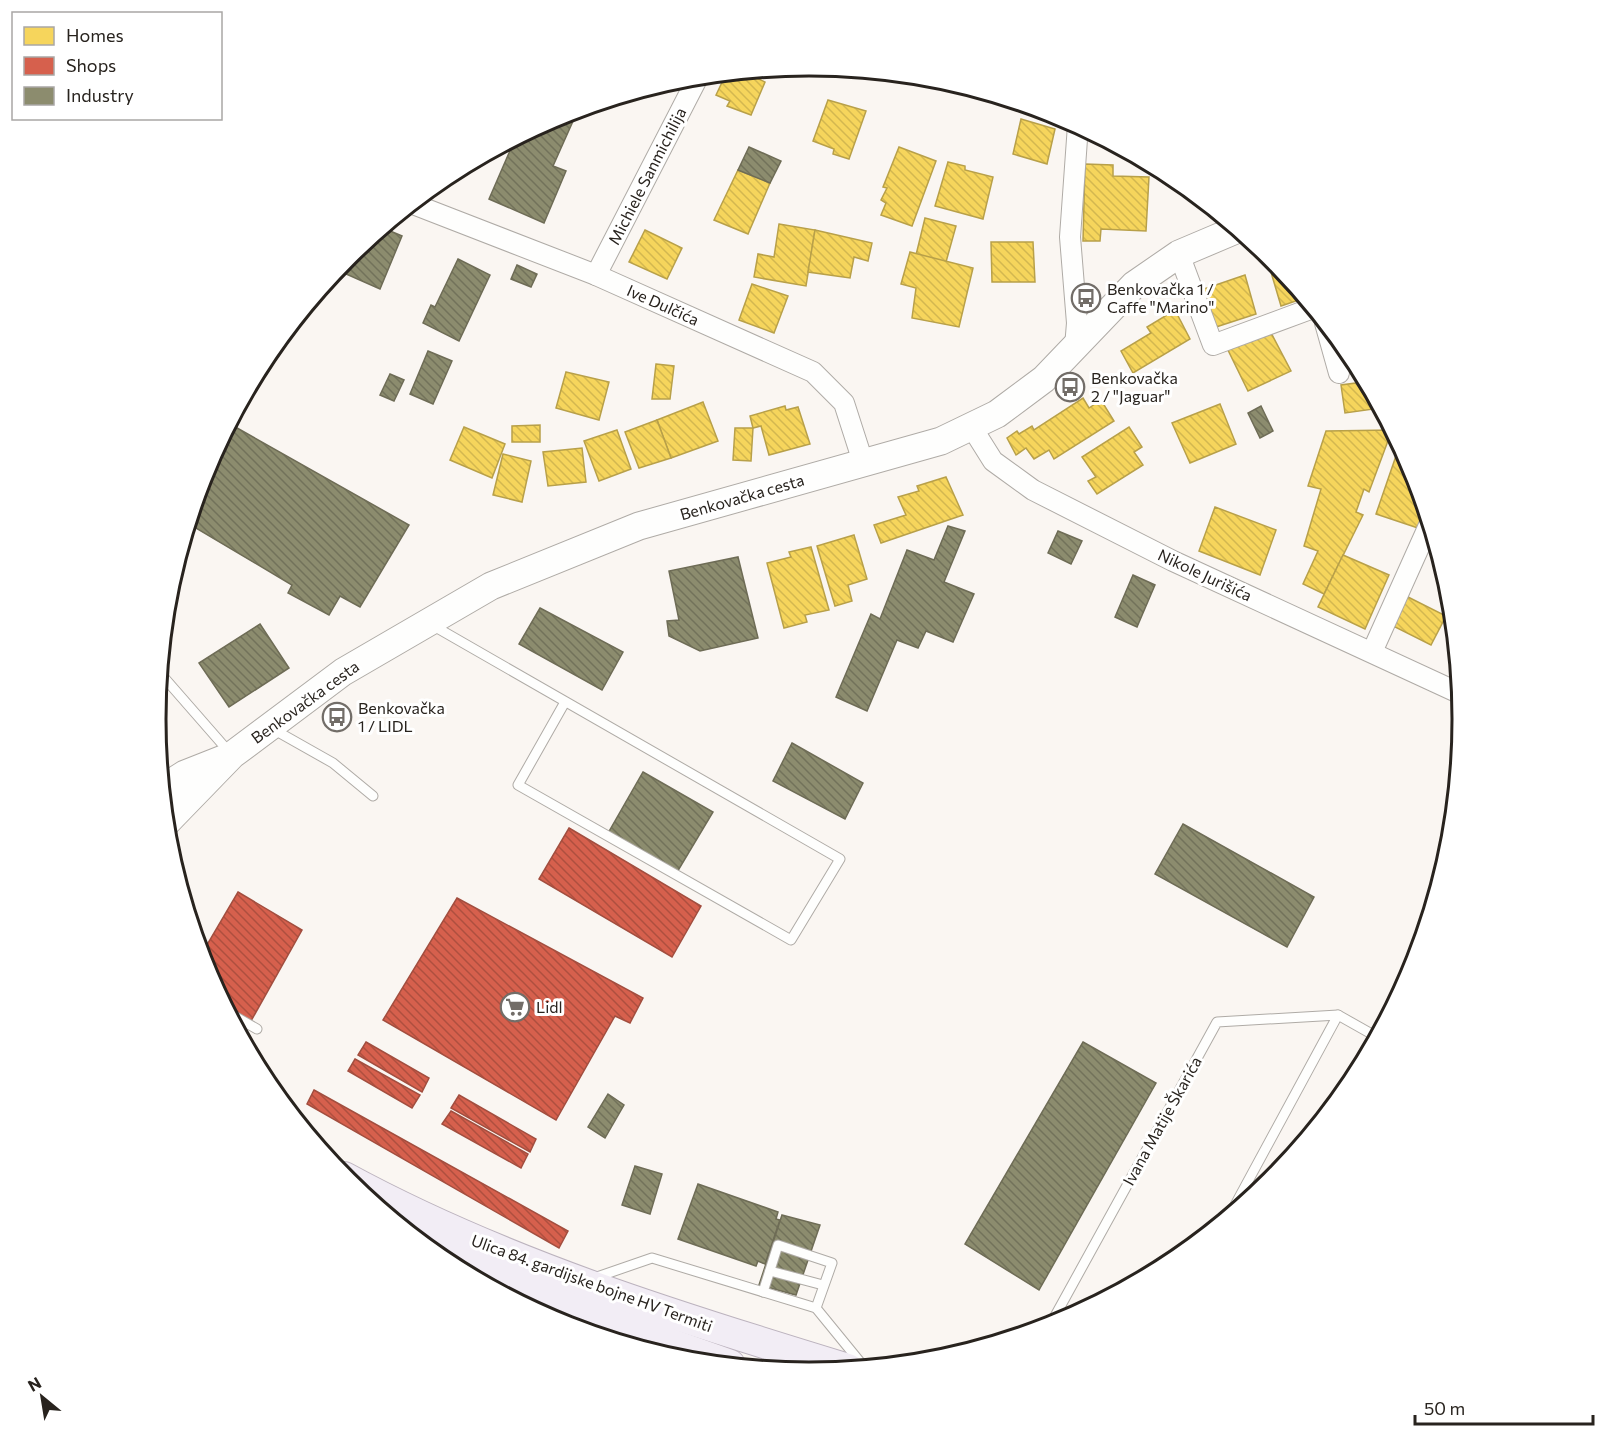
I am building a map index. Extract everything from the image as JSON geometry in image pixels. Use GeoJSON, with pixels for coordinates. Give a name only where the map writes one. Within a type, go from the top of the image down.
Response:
{"type":"FeatureCollection","features":[{"type":"Feature","properties":{"kind":"main road","name":"Benkovačka cesta"},"geometry":{"type":"LineString","coordinates":[[174,815],[232,755],[343,672],[491,586],[639,526],[941,441],[997,414],[1044,379],[1134,285],[1179,254],[1230,233]]}},
{"type":"Feature","properties":{"kind":"main road","name":"Benkovačka cesta"},"geometry":{"type":"LineString","coordinates":[[170,783],[185,774],[232,755]]}},
{"type":"Feature","properties":{"kind":"main road","name":"Ulica 84. gardijske bojne HV Termiti"},"geometry":{"type":"LineString","coordinates":[[374,1192],[450,1229],[584,1282],[694,1322],[824,1362]]}},
{"type":"Feature","properties":{"kind":"main road","name":"Ulica 84. gardijske bojne HV Termiti"},"geometry":{"type":"LineString","coordinates":[[491,1278],[576,1316],[680,1349]]}},
{"type":"Feature","properties":{"kind":"street","name":"Michiele Sanmichilija"},"geometry":{"type":"LineString","coordinates":[[596,275],[693,88]]}},
{"type":"Feature","properties":{"kind":"street"},"geometry":{"type":"LineString","coordinates":[[1075,347],[1077,323],[1070,237],[1077,135]]}},
{"type":"Feature","properties":{"kind":"street","name":"Ive Dulčića"},"geometry":{"type":"LineString","coordinates":[[421,207],[596,275],[813,372],[844,403],[863,462]]}},
{"type":"Feature","properties":{"kind":"street"},"geometry":{"type":"LineString","coordinates":[[1179,254],[1213,345],[1305,311]]}},
{"type":"Feature","properties":{"kind":"street"},"geometry":{"type":"LineString","coordinates":[[1331,343],[1339,373]]}},
{"type":"Feature","properties":{"kind":"street","name":"Nikole Jurišića"},"geometry":{"type":"LineString","coordinates":[[971,426],[993,461],[1033,490],[1173,561],[1451,689]]}},
{"type":"Feature","properties":{"kind":"street"},"geometry":{"type":"LineString","coordinates":[[1372,652],[1425,534]]}},
{"type":"Feature","properties":{"kind":"lane"},"geometry":{"type":"LineString","coordinates":[[427,623],[840,859],[791,940],[518,785],[565,702]]}},
{"type":"Feature","properties":{"kind":"lane"},"geometry":{"type":"LineString","coordinates":[[168,683],[232,755]]}},
{"type":"Feature","properties":{"kind":"lane"},"geometry":{"type":"LineString","coordinates":[[269,727],[333,763],[373,796]]}},
{"type":"Feature","properties":{"kind":"lane"},"geometry":{"type":"LineString","coordinates":[[1239,1197],[1338,1015],[1370,1033]]}},
{"type":"Feature","properties":{"kind":"lane","name":"Ivana Matije Škarića"},"geometry":{"type":"LineString","coordinates":[[1055,1314],[1217,1022],[1338,1015]]}},
{"type":"Feature","properties":{"kind":"lane"},"geometry":{"type":"LineString","coordinates":[[242,1020],[257,1029]]}},
{"type":"Feature","properties":{"kind":"lane"},"geometry":{"type":"LineString","coordinates":[[763,1292],[778,1245],[832,1263],[816,1308]]}},
{"type":"Feature","properties":{"kind":"lane"},"geometry":{"type":"LineString","coordinates":[[584,1282],[652,1258],[816,1308],[859,1360]]}},
{"type":"Feature","properties":{"kind":"lane"},"geometry":{"type":"LineString","coordinates":[[770,1271],[824,1285]]}},
{"type":"Feature","properties":{"kind":"building: Homes"},"geometry":{"type":"Polygon","coordinates":[[[758,79],[765,82],[751,115],[727,106],[730,101],[716,95],[722,83],[758,79]]]}},
{"type":"Feature","properties":{"kind":"building: Homes"},"geometry":{"type":"Polygon","coordinates":[[[828,100],[866,111],[849,159],[833,154],[834,149],[813,141],[828,100]]]}},
{"type":"Feature","properties":{"kind":"building: Homes"},"geometry":{"type":"Polygon","coordinates":[[[1021,119],[1055,129],[1047,164],[1013,154],[1021,119]]]}},
{"type":"Feature","properties":{"kind":"building: Homes"},"geometry":{"type":"Polygon","coordinates":[[[899,147],[936,161],[912,226],[881,215],[886,203],[881,200],[887,188],[883,187],[899,147]]]}},
{"type":"Feature","properties":{"kind":"building: Homes"},"geometry":{"type":"Polygon","coordinates":[[[948,162],[965,166],[965,170],[993,177],[983,219],[935,206],[948,162]]]}},
{"type":"Feature","properties":{"kind":"building: Homes"},"geometry":{"type":"Polygon","coordinates":[[[1085,164],[1113,165],[1113,176],[1149,177],[1146,231],[1101,229],[1100,241],[1083,241],[1085,164]]]}},
{"type":"Feature","properties":{"kind":"building: Homes"},"geometry":{"type":"Polygon","coordinates":[[[738,170],[770,183],[748,234],[714,220],[738,170]]]}},
{"type":"Feature","properties":{"kind":"building: Homes"},"geometry":{"type":"Polygon","coordinates":[[[925,218],[956,226],[946,262],[916,255],[925,218]]]}},
{"type":"Feature","properties":{"kind":"building: Homes"},"geometry":{"type":"Polygon","coordinates":[[[779,224],[815,230],[806,286],[754,277],[758,254],[774,257],[779,224]]]}},
{"type":"Feature","properties":{"kind":"building: Homes"},"geometry":{"type":"Polygon","coordinates":[[[645,230],[682,248],[667,279],[629,262],[645,230]]]}},
{"type":"Feature","properties":{"kind":"building: Homes"},"geometry":{"type":"Polygon","coordinates":[[[815,230],[872,243],[868,261],[854,257],[850,278],[808,272],[815,230]]]}},
{"type":"Feature","properties":{"kind":"building: Homes"},"geometry":{"type":"Polygon","coordinates":[[[991,242],[1033,242],[1035,282],[992,282],[991,242]]]}},
{"type":"Feature","properties":{"kind":"building: Homes"},"geometry":{"type":"Polygon","coordinates":[[[910,252],[973,268],[959,327],[912,318],[916,288],[901,284],[910,252]]]}},
{"type":"Feature","properties":{"kind":"building: Homes"},"geometry":{"type":"Polygon","coordinates":[[[1271,273],[1297,301],[1281,306],[1271,273]]]}},
{"type":"Feature","properties":{"kind":"building: Homes"},"geometry":{"type":"Polygon","coordinates":[[[1245,275],[1256,314],[1216,327],[1204,289],[1245,275]]]}},
{"type":"Feature","properties":{"kind":"building: Homes"},"geometry":{"type":"Polygon","coordinates":[[[752,284],[788,296],[774,333],[739,320],[752,284]]]}},
{"type":"Feature","properties":{"kind":"building: Homes"},"geometry":{"type":"Polygon","coordinates":[[[1175,310],[1190,339],[1133,373],[1121,351],[1151,333],[1147,327],[1175,310]]]}},
{"type":"Feature","properties":{"kind":"building: Homes"},"geometry":{"type":"Polygon","coordinates":[[[1269,329],[1291,371],[1248,391],[1227,348],[1269,329]]]}},
{"type":"Feature","properties":{"kind":"building: Homes"},"geometry":{"type":"Polygon","coordinates":[[[656,364],[674,366],[670,399],[652,399],[656,364]]]}},
{"type":"Feature","properties":{"kind":"building: Homes"},"geometry":{"type":"Polygon","coordinates":[[[566,372],[609,382],[599,420],[556,408],[566,372]]]}},
{"type":"Feature","properties":{"kind":"building: Homes"},"geometry":{"type":"Polygon","coordinates":[[[1357,383],[1372,409],[1345,413],[1341,385],[1357,383]]]}},
{"type":"Feature","properties":{"kind":"building: Homes"},"geometry":{"type":"Polygon","coordinates":[[[1083,398],[1089,408],[1101,400],[1114,421],[1054,459],[1049,450],[1034,459],[1026,448],[1016,455],[1007,438],[1017,431],[1019,434],[1032,426],[1034,430],[1083,398]]]}},
{"type":"Feature","properties":{"kind":"building: Homes"},"geometry":{"type":"Polygon","coordinates":[[[703,402],[718,441],[671,458],[657,420],[703,402]]]}},
{"type":"Feature","properties":{"kind":"building: Homes"},"geometry":{"type":"Polygon","coordinates":[[[1220,404],[1236,444],[1190,463],[1172,423],[1220,404]]]}},
{"type":"Feature","properties":{"kind":"building: Homes"},"geometry":{"type":"Polygon","coordinates":[[[785,406],[786,410],[798,407],[810,444],[769,455],[761,426],[753,428],[750,416],[785,406]]]}},
{"type":"Feature","properties":{"kind":"building: Homes"},"geometry":{"type":"Polygon","coordinates":[[[657,420],[671,458],[639,468],[625,432],[657,420]]]}},
{"type":"Feature","properties":{"kind":"building: Homes"},"geometry":{"type":"Polygon","coordinates":[[[540,425],[540,442],[512,442],[512,426],[540,425]]]}},
{"type":"Feature","properties":{"kind":"building: Homes"},"geometry":{"type":"Polygon","coordinates":[[[464,427],[505,444],[492,478],[450,460],[464,427]]]}},
{"type":"Feature","properties":{"kind":"building: Homes"},"geometry":{"type":"Polygon","coordinates":[[[1129,427],[1142,447],[1134,452],[1143,465],[1097,494],[1088,481],[1096,477],[1082,457],[1129,427]]]}},
{"type":"Feature","properties":{"kind":"building: Homes"},"geometry":{"type":"Polygon","coordinates":[[[735,428],[753,428],[751,461],[733,460],[735,428]]]}},
{"type":"Feature","properties":{"kind":"building: Homes"},"geometry":{"type":"Polygon","coordinates":[[[617,430],[631,469],[599,481],[584,441],[617,430]]]}},
{"type":"Feature","properties":{"kind":"building: Homes"},"geometry":{"type":"Polygon","coordinates":[[[1383,430],[1388,440],[1369,492],[1364,489],[1356,512],[1363,515],[1324,594],[1303,584],[1318,551],[1304,546],[1321,489],[1308,486],[1326,431],[1383,430]]]}},
{"type":"Feature","properties":{"kind":"building: Homes"},"geometry":{"type":"Polygon","coordinates":[[[582,448],[586,482],[548,486],[543,452],[582,448]]]}},
{"type":"Feature","properties":{"kind":"building: Homes"},"geometry":{"type":"Polygon","coordinates":[[[503,454],[531,461],[522,502],[493,495],[503,454]]]}},
{"type":"Feature","properties":{"kind":"building: Homes"},"geometry":{"type":"Polygon","coordinates":[[[1396,456],[1420,521],[1418,528],[1376,514],[1396,456]]]}},
{"type":"Feature","properties":{"kind":"building: Homes"},"geometry":{"type":"Polygon","coordinates":[[[946,477],[963,515],[881,543],[874,525],[906,515],[898,497],[919,491],[917,486],[946,477]]]}},
{"type":"Feature","properties":{"kind":"building: Homes"},"geometry":{"type":"Polygon","coordinates":[[[1215,507],[1276,530],[1260,575],[1199,551],[1215,507]]]}},
{"type":"Feature","properties":{"kind":"building: Homes"},"geometry":{"type":"Polygon","coordinates":[[[854,535],[867,579],[848,585],[852,601],[835,606],[817,546],[854,535]]]}},
{"type":"Feature","properties":{"kind":"building: Homes"},"geometry":{"type":"Polygon","coordinates":[[[811,547],[829,610],[805,615],[807,622],[784,628],[767,563],[791,557],[789,552],[811,547]]]}},
{"type":"Feature","properties":{"kind":"building: Homes"},"geometry":{"type":"Polygon","coordinates":[[[1343,555],[1389,575],[1365,629],[1318,607],[1343,555]]]}},
{"type":"Feature","properties":{"kind":"building: Homes"},"geometry":{"type":"Polygon","coordinates":[[[1406,596],[1443,615],[1444,619],[1431,645],[1393,626],[1406,596]]]}},
{"type":"Feature","properties":{"kind":"building: Shops"},"geometry":{"type":"Polygon","coordinates":[[[569,828],[701,906],[672,957],[539,879],[569,828]]]}},
{"type":"Feature","properties":{"kind":"building: Shops"},"geometry":{"type":"Polygon","coordinates":[[[238,892],[302,930],[246,1029],[215,966],[207,944],[238,892]]]}},
{"type":"Feature","properties":{"kind":"building: Shops","name":"Lidl"},"geometry":{"type":"Polygon","coordinates":[[[457,898],[643,998],[630,1023],[615,1016],[556,1120],[383,1020],[457,898]]]}},
{"type":"Feature","properties":{"kind":"building: Shops"},"geometry":{"type":"Polygon","coordinates":[[[366,1042],[429,1078],[422,1092],[358,1055],[366,1042]]]}},
{"type":"Feature","properties":{"kind":"building: Shops"},"geometry":{"type":"Polygon","coordinates":[[[355,1059],[420,1095],[412,1108],[348,1071],[355,1059]]]}},
{"type":"Feature","properties":{"kind":"building: Shops"},"geometry":{"type":"Polygon","coordinates":[[[314,1090],[568,1231],[559,1248],[307,1104],[314,1090]]]}},
{"type":"Feature","properties":{"kind":"building: Shops"},"geometry":{"type":"Polygon","coordinates":[[[459,1095],[536,1139],[530,1152],[451,1108],[459,1095]]]}},
{"type":"Feature","properties":{"kind":"building: Shops"},"geometry":{"type":"Polygon","coordinates":[[[451,1111],[528,1154],[521,1168],[442,1124],[451,1111]]]}},
{"type":"Feature","properties":{"kind":"building: Industry"},"geometry":{"type":"Polygon","coordinates":[[[573,122],[553,166],[566,171],[544,223],[489,199],[510,151],[573,122]]]}},
{"type":"Feature","properties":{"kind":"building: Industry"},"geometry":{"type":"Polygon","coordinates":[[[749,147],[781,161],[770,183],[738,170],[749,147]]]}},
{"type":"Feature","properties":{"kind":"building: Industry"},"geometry":{"type":"Polygon","coordinates":[[[391,232],[402,236],[380,289],[346,274],[391,232]]]}},
{"type":"Feature","properties":{"kind":"building: Industry"},"geometry":{"type":"Polygon","coordinates":[[[458,259],[490,275],[459,341],[423,323],[431,305],[435,307],[458,259]]]}},
{"type":"Feature","properties":{"kind":"building: Industry"},"geometry":{"type":"Polygon","coordinates":[[[517,265],[537,274],[531,287],[511,279],[517,265]]]}},
{"type":"Feature","properties":{"kind":"building: Industry"},"geometry":{"type":"Polygon","coordinates":[[[428,351],[452,361],[433,404],[410,394],[428,351]]]}},
{"type":"Feature","properties":{"kind":"building: Industry"},"geometry":{"type":"Polygon","coordinates":[[[390,374],[404,380],[394,401],[380,395],[390,374]]]}},
{"type":"Feature","properties":{"kind":"building: Industry"},"geometry":{"type":"Polygon","coordinates":[[[1261,406],[1273,431],[1260,438],[1248,413],[1261,406]]]}},
{"type":"Feature","properties":{"kind":"building: Industry"},"geometry":{"type":"Polygon","coordinates":[[[237,428],[409,525],[360,607],[340,596],[329,615],[288,593],[292,585],[196,528],[215,473],[237,428]]]}},
{"type":"Feature","properties":{"kind":"building: Industry"},"geometry":{"type":"Polygon","coordinates":[[[948,526],[965,531],[944,582],[974,594],[953,642],[926,631],[918,648],[897,640],[867,711],[836,697],[871,614],[880,619],[907,550],[934,560],[948,526]]]}},
{"type":"Feature","properties":{"kind":"building: Industry"},"geometry":{"type":"Polygon","coordinates":[[[1058,531],[1082,541],[1071,564],[1048,553],[1058,531]]]}},
{"type":"Feature","properties":{"kind":"building: Industry"},"geometry":{"type":"Polygon","coordinates":[[[738,557],[758,638],[700,651],[669,636],[667,621],[679,620],[669,571],[738,557]]]}},
{"type":"Feature","properties":{"kind":"building: Industry"},"geometry":{"type":"Polygon","coordinates":[[[1133,575],[1155,585],[1137,627],[1115,617],[1133,575]]]}},
{"type":"Feature","properties":{"kind":"building: Industry"},"geometry":{"type":"Polygon","coordinates":[[[540,608],[623,652],[602,690],[519,644],[540,608]]]}},
{"type":"Feature","properties":{"kind":"building: Industry"},"geometry":{"type":"Polygon","coordinates":[[[260,624],[289,668],[229,707],[199,663],[260,624]]]}},
{"type":"Feature","properties":{"kind":"building: Industry"},"geometry":{"type":"Polygon","coordinates":[[[792,743],[863,783],[845,819],[773,781],[792,743]]]}},
{"type":"Feature","properties":{"kind":"building: Industry"},"geometry":{"type":"Polygon","coordinates":[[[643,772],[713,812],[676,874],[607,835],[643,772]]]}},
{"type":"Feature","properties":{"kind":"building: Industry"},"geometry":{"type":"Polygon","coordinates":[[[1183,824],[1314,897],[1287,947],[1155,874],[1183,824]]]}},
{"type":"Feature","properties":{"kind":"building: Industry"},"geometry":{"type":"Polygon","coordinates":[[[1083,1042],[1156,1083],[1039,1290],[965,1244],[1083,1042]]]}},
{"type":"Feature","properties":{"kind":"building: Industry"},"geometry":{"type":"Polygon","coordinates":[[[608,1094],[624,1105],[605,1138],[588,1127],[608,1094]]]}},
{"type":"Feature","properties":{"kind":"building: Industry"},"geometry":{"type":"Polygon","coordinates":[[[635,1166],[662,1174],[650,1214],[622,1205],[635,1166]]]}},
{"type":"Feature","properties":{"kind":"building: Industry"},"geometry":{"type":"Polygon","coordinates":[[[698,1184],[778,1212],[776,1219],[780,1220],[765,1264],[758,1261],[756,1266],[678,1239],[698,1184]]]}},
{"type":"Feature","properties":{"kind":"building: Industry"},"geometry":{"type":"Polygon","coordinates":[[[782,1215],[820,1225],[796,1295],[759,1285],[782,1215]]]}},
{"type":"Feature","properties":{"kind":"place","name":"Benkovačka 1 / Caffe \"Marino\""},"geometry":{"type":"Point","coordinates":[1086,298]}},
{"type":"Feature","properties":{"kind":"place","name":"Benkovačka 2 / \"Jaguar\""},"geometry":{"type":"Point","coordinates":[1070,387]}},
{"type":"Feature","properties":{"kind":"place","name":"Benkovačka 1 / LIDL"},"geometry":{"type":"Point","coordinates":[337,717]}},
{"type":"Feature","properties":{"kind":"place","name":"Lidl"},"geometry":{"type":"Point","coordinates":[515,1007]}}]}
